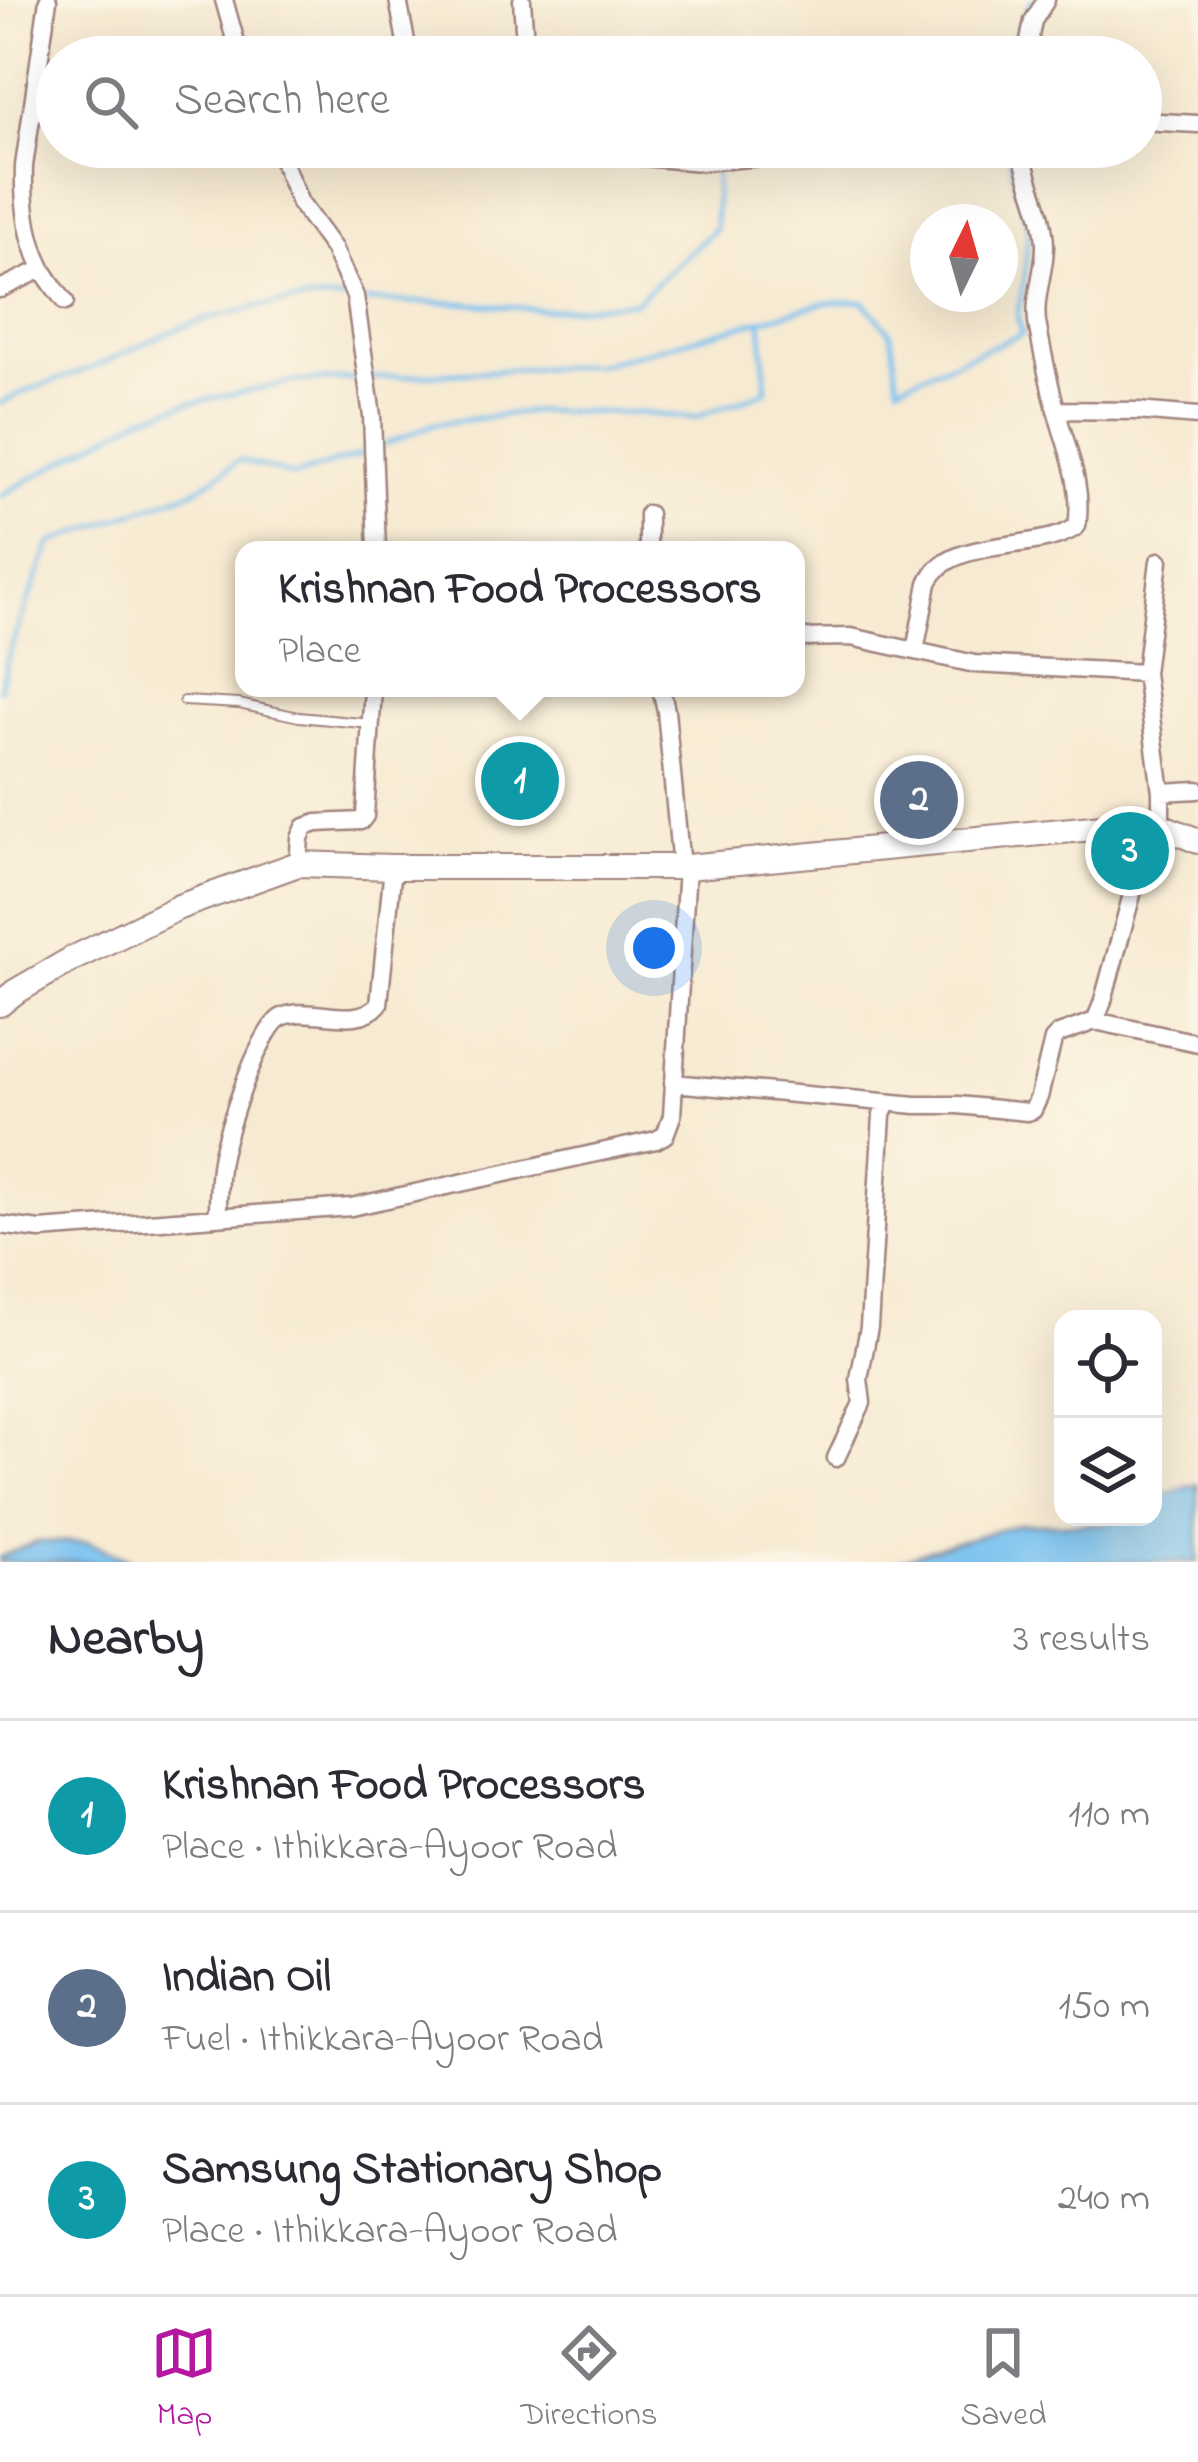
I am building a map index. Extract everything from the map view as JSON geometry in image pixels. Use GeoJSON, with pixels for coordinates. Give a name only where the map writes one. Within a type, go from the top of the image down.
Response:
{"type":"FeatureCollection","features":[{"type":"Feature","properties":{"kind":"main road"},"geometry":{"type":"LineString","coordinates":[[0,1004],[74,958],[179,907],[298,864],[684,867],[1133,824],[1160,826],[1198,841]]}},
{"type":"Feature","properties":{"kind":"street"},"geometry":{"type":"LineString","coordinates":[[43,36],[48,0]]}},
{"type":"Feature","properties":{"kind":"street"},"geometry":{"type":"LineString","coordinates":[[224,0],[234,36]]}},
{"type":"Feature","properties":{"kind":"street"},"geometry":{"type":"LineString","coordinates":[[398,0],[406,36]]}},
{"type":"Feature","properties":{"kind":"street"},"geometry":{"type":"LineString","coordinates":[[522,0],[525,36]]}},
{"type":"Feature","properties":{"kind":"street"},"geometry":{"type":"LineString","coordinates":[[1030,36],[1046,0]]}},
{"type":"Feature","properties":{"kind":"street"},"geometry":{"type":"LineString","coordinates":[[36,85],[23,178],[26,215],[42,269],[65,302]]}},
{"type":"Feature","properties":{"kind":"street"},"geometry":{"type":"LineString","coordinates":[[1162,123],[1198,124]]}},
{"type":"Feature","properties":{"kind":"street"},"geometry":{"type":"LineString","coordinates":[[286,168],[300,203],[333,248],[355,296],[372,416],[377,541]]}},
{"type":"Feature","properties":{"kind":"street"},"geometry":{"type":"LineString","coordinates":[[915,651],[928,583],[939,567],[972,552],[1062,535],[1077,526],[1075,472],[1036,322],[1045,248],[1025,168]]}},
{"type":"Feature","properties":{"kind":"street"},"geometry":{"type":"LineString","coordinates":[[0,289],[42,269]]}},
{"type":"Feature","properties":{"kind":"street"},"geometry":{"type":"LineString","coordinates":[[1056,410],[1198,416]]}},
{"type":"Feature","properties":{"kind":"street"},"geometry":{"type":"LineString","coordinates":[[648,514],[648,541]]}},
{"type":"Feature","properties":{"kind":"street"},"geometry":{"type":"LineString","coordinates":[[1160,561],[1145,673],[1162,792],[1160,826]]}},
{"type":"Feature","properties":{"kind":"street"},"geometry":{"type":"LineString","coordinates":[[805,638],[851,637],[975,664],[1145,673]]}},
{"type":"Feature","properties":{"kind":"street"},"geometry":{"type":"LineString","coordinates":[[298,864],[305,827],[365,816],[373,697]]}},
{"type":"Feature","properties":{"kind":"street"},"geometry":{"type":"LineString","coordinates":[[0,1226],[40,1230],[351,1207],[665,1136],[670,1128],[684,867],[663,697]]}},
{"type":"Feature","properties":{"kind":"street"},"geometry":{"type":"LineString","coordinates":[[1162,792],[1198,790]]}},
{"type":"Feature","properties":{"kind":"street"},"geometry":{"type":"LineString","coordinates":[[1095,1021],[1134,887],[1133,824]]}},
{"type":"Feature","properties":{"kind":"street"},"geometry":{"type":"LineString","coordinates":[[218,1216],[221,1158],[229,1126],[271,1026],[288,1015],[358,1016],[379,1004],[393,867]]}},
{"type":"Feature","properties":{"kind":"street"},"geometry":{"type":"LineString","coordinates":[[673,1083],[1027,1112],[1039,1097],[1053,1040],[1059,1034],[1095,1021],[1198,1043]]}},
{"type":"Feature","properties":{"kind":"street"},"geometry":{"type":"LineString","coordinates":[[836,1458],[862,1402],[860,1379],[869,1327],[886,1102]]}},
{"type":"Feature","properties":{"kind":"lane"},"geometry":{"type":"LineString","coordinates":[[184,700],[371,724]]}},
{"type":"Feature","properties":{"kind":"water"},"geometry":{"type":"Polygon","coordinates":[[[1198,1484],[1198,1561],[898,1562],[1021,1524],[1162,1526],[1162,1495],[1198,1484]]]}},
{"type":"Feature","properties":{"kind":"water"},"geometry":{"type":"Polygon","coordinates":[[[37,1542],[88,1542],[135,1562],[0,1562],[0,1557],[37,1542]]]}},
{"type":"Feature","properties":{"kind":"waterway"},"geometry":{"type":"LineString","coordinates":[[1014,36],[1032,0]]}},
{"type":"Feature","properties":{"kind":"waterway"},"geometry":{"type":"LineString","coordinates":[[371,378],[596,365],[824,303],[863,301],[891,333],[898,385],[1022,334],[1017,316],[1028,228],[1012,168]]}},
{"type":"Feature","properties":{"kind":"waterway"},"geometry":{"type":"LineString","coordinates":[[367,301],[550,310],[635,302],[715,229],[716,172]]}},
{"type":"Feature","properties":{"kind":"waterway"},"geometry":{"type":"LineString","coordinates":[[0,404],[200,322],[282,303],[344,300]]}},
{"type":"Feature","properties":{"kind":"waterway"},"geometry":{"type":"LineString","coordinates":[[384,445],[434,424],[535,411],[694,418],[767,391],[761,322]]}},
{"type":"Feature","properties":{"kind":"waterway"},"geometry":{"type":"LineString","coordinates":[[0,496],[142,417],[298,381],[360,379]]}},
{"type":"Feature","properties":{"kind":"waterway"},"geometry":{"type":"LineString","coordinates":[[0,690],[10,649],[51,543],[198,489],[240,460],[294,476],[363,454]]}},
{"type":"Feature","properties":{"kind":"place","name":"Krishnan Food Processors"},"geometry":{"type":"Point","coordinates":[520,781]}},
{"type":"Feature","properties":{"kind":"place","name":"Indian Oil"},"geometry":{"type":"Point","coordinates":[919,800]}},
{"type":"Feature","properties":{"kind":"place","name":"Samsung Stationary Shop"},"geometry":{"type":"Point","coordinates":[1130,851]}}]}
